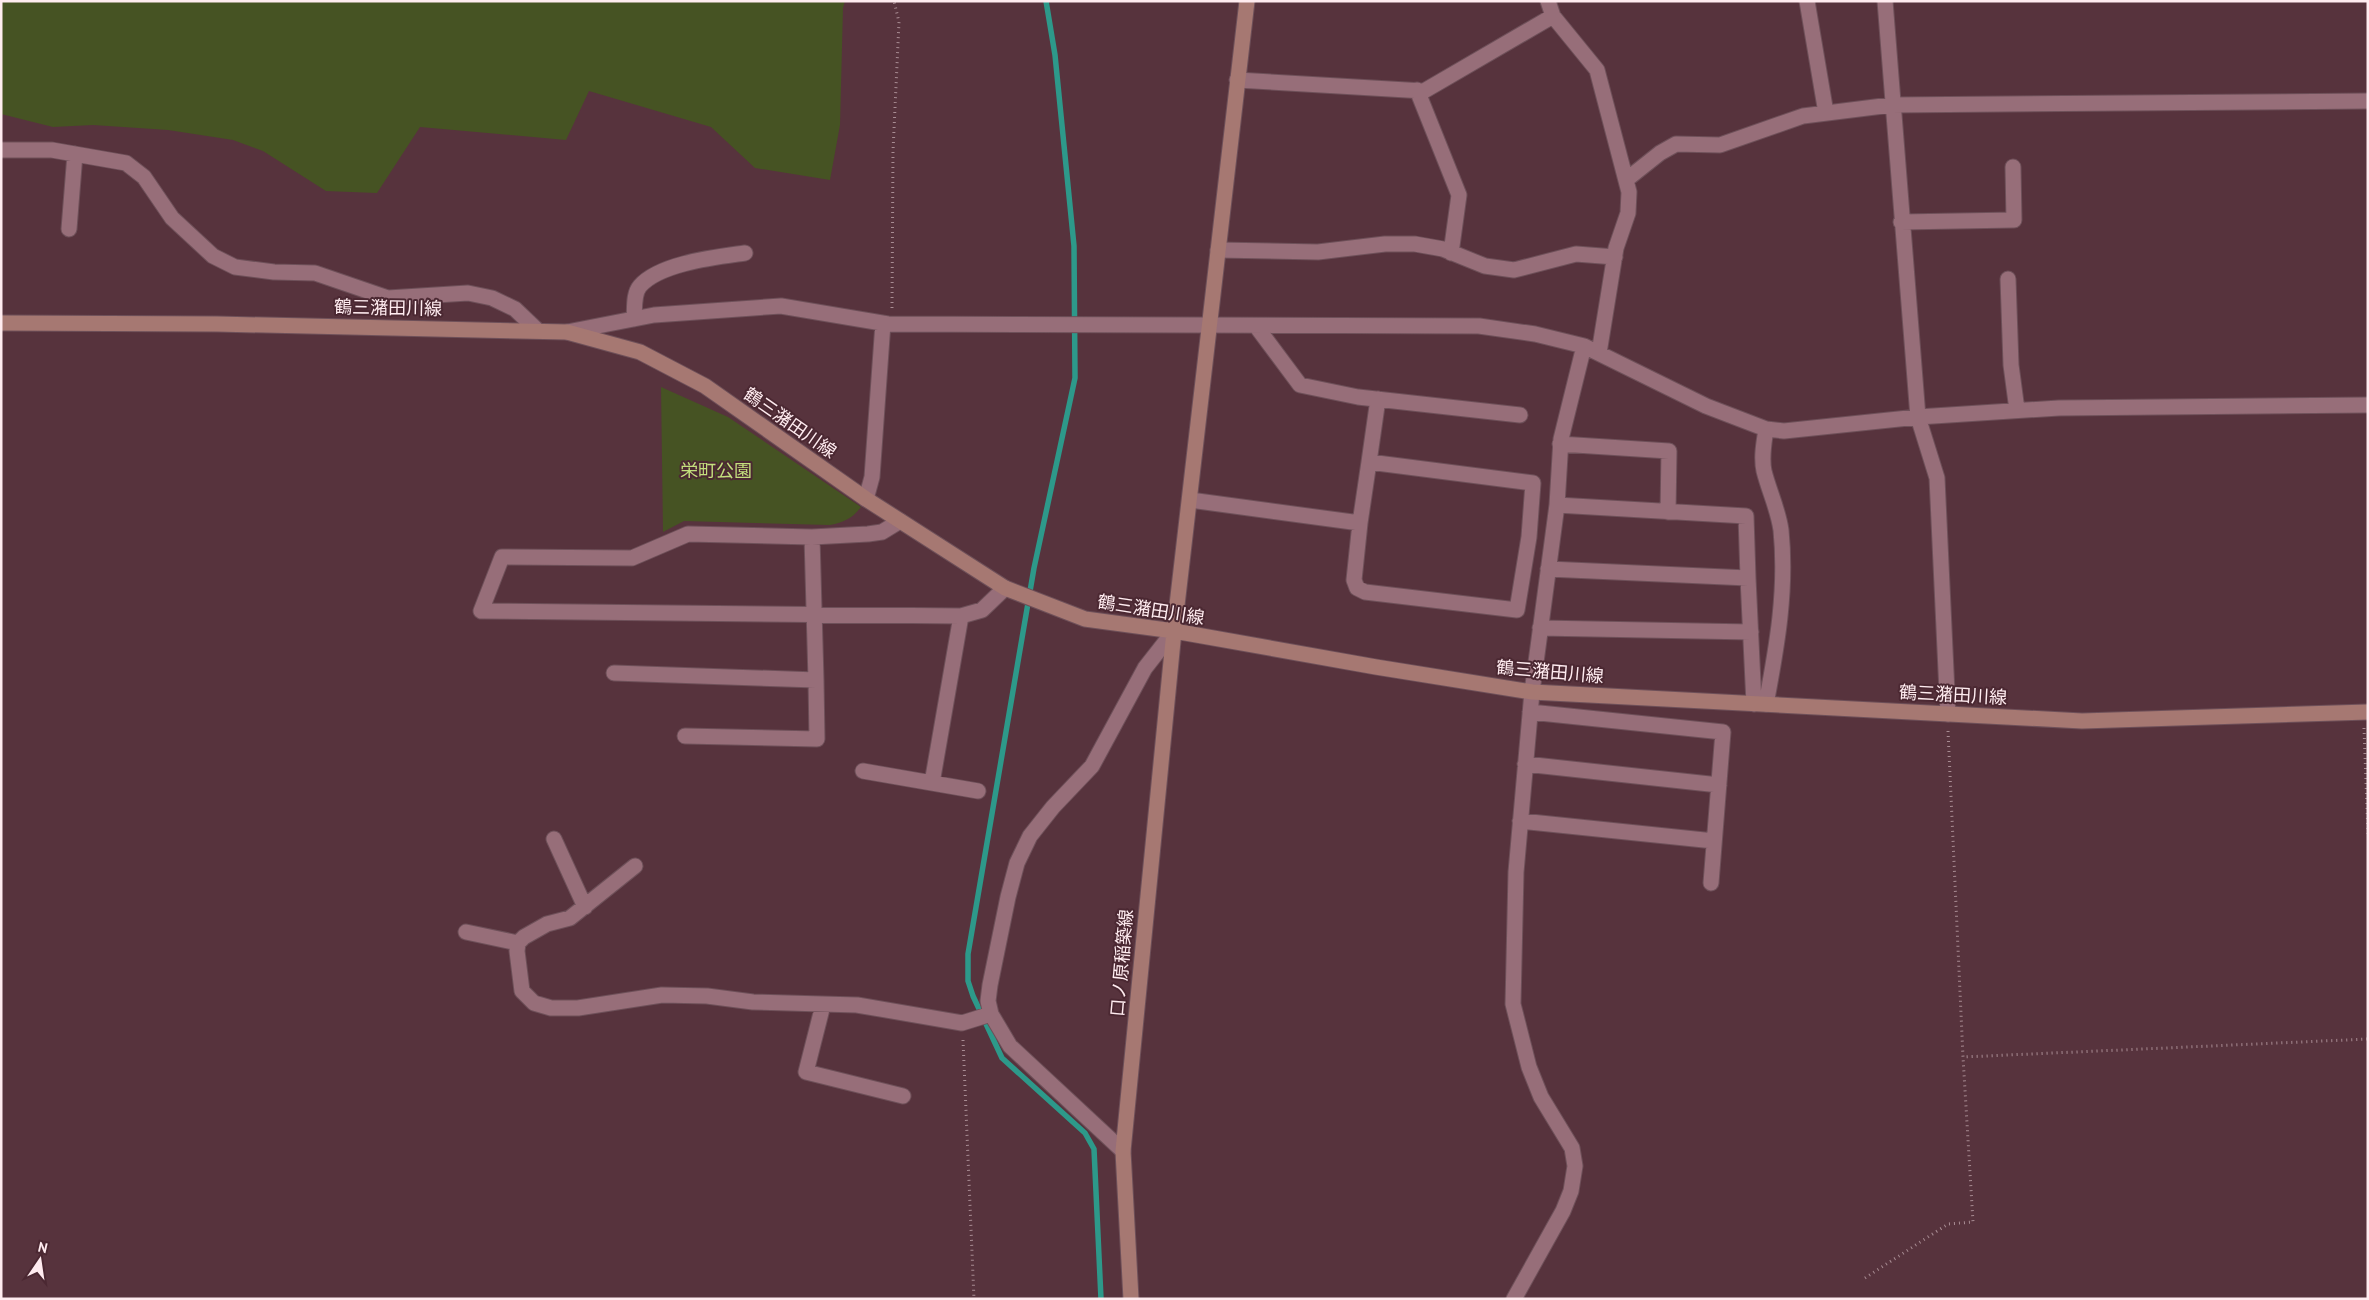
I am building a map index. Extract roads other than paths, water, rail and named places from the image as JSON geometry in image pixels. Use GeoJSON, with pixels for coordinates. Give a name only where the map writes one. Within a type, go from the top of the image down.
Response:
{"type":"FeatureCollection","features":[{"type":"Feature","properties":{"kind":"main road","name":"口ノ原稲築線"},"geometry":{"type":"LineString","coordinates":[[1131,1299],[1123,1151],[1174,630],[1247,1]]}},
{"type":"Feature","properties":{"kind":"main road","name":"鶴三潴田川線"},"geometry":{"type":"LineString","coordinates":[[1,323],[207,324],[567,332],[640,352],[705,386],[866,499],[1005,588],[1085,619],[1174,630],[1245,645],[1532,692],[2082,720],[2366,712]]}},
{"type":"Feature","properties":{"kind":"street"},"geometry":{"type":"LineString","coordinates":[[1807,1],[1826,113]]}},
{"type":"Feature","properties":{"kind":"street"},"geometry":{"type":"LineString","coordinates":[[1885,1],[1891,105],[1918,417],[1937,478],[1948,714]]}},
{"type":"Feature","properties":{"kind":"street"},"geometry":{"type":"LineString","coordinates":[[1237,80],[1424,90],[1550,8],[1597,70],[1629,192],[1628,213],[1615,257],[1599,353]]}},
{"type":"Feature","properties":{"kind":"street"},"geometry":{"type":"LineString","coordinates":[[1417,90],[1458,195],[1451,252]]}},
{"type":"Feature","properties":{"kind":"street"},"geometry":{"type":"LineString","coordinates":[[1626,180],[1660,153],[1676,144],[1720,145],[1803,116],[1891,105],[2368,101]]}},
{"type":"Feature","properties":{"kind":"street"},"geometry":{"type":"LineString","coordinates":[[1,150],[52,150],[126,163],[144,177],[172,218],[213,256],[234,267],[274,272],[315,273],[388,298],[468,293],[492,298],[515,308],[537,330]]}},
{"type":"Feature","properties":{"kind":"street"},"geometry":{"type":"LineString","coordinates":[[69,229],[75,154]]}},
{"type":"Feature","properties":{"kind":"street"},"geometry":{"type":"LineString","coordinates":[[1901,222],[2014,220],[2013,166]]}},
{"type":"Feature","properties":{"kind":"street"},"geometry":{"type":"LineString","coordinates":[[1218,250],[1318,252],[1385,244],[1405,244],[1451,252],[1485,266],[1514,270],[1576,254],[1615,257]]}},
{"type":"Feature","properties":{"kind":"street"},"geometry":{"type":"LineString","coordinates":[[634,319],[636,297],[640,286],[654,276],[672,268],[745,253]]}},
{"type":"Feature","properties":{"kind":"street"},"geometry":{"type":"LineString","coordinates":[[2008,279],[2011,365],[2017,410]]}},
{"type":"Feature","properties":{"kind":"street"},"geometry":{"type":"LineString","coordinates":[[567,332],[654,315],[781,306],[887,323],[1479,326],[1535,334],[1584,346],[1706,406],[1766,430],[1784,431],[1918,417],[2058,408],[2368,405]]}},
{"type":"Feature","properties":{"kind":"street"},"geometry":{"type":"LineString","coordinates":[[866,499],[872,476],[887,323]]}},
{"type":"Feature","properties":{"kind":"street"},"geometry":{"type":"LineString","coordinates":[[1256,326],[1300,385],[1378,399],[1520,415]]}},
{"type":"Feature","properties":{"kind":"street"},"geometry":{"type":"LineString","coordinates":[[1514,1299],[1563,1212],[1571,1191],[1575,1166],[1572,1148],[1541,1097],[1529,1067],[1512,1004],[1516,872],[1532,692],[1557,505],[1560,444],[1584,346]]}},
{"type":"Feature","properties":{"kind":"street"},"geometry":{"type":"LineString","coordinates":[[1369,462],[1533,483],[1529,537],[1517,610],[1365,592],[1357,588],[1354,580],[1360,523],[1378,399]]}},
{"type":"Feature","properties":{"kind":"street"},"geometry":{"type":"LineString","coordinates":[[1760,704],[1779,632],[1783,569],[1778,512],[1764,471],[1762,455],[1766,430]]}},
{"type":"Feature","properties":{"kind":"street"},"geometry":{"type":"LineString","coordinates":[[1560,444],[1669,451],[1668,512]]}},
{"type":"Feature","properties":{"kind":"street"},"geometry":{"type":"LineString","coordinates":[[1190,500],[1360,523]]}},
{"type":"Feature","properties":{"kind":"street"},"geometry":{"type":"LineString","coordinates":[[1557,505],[1746,516],[1751,632],[1760,704]]}},
{"type":"Feature","properties":{"kind":"street"},"geometry":{"type":"LineString","coordinates":[[900,521],[882,532],[868,534],[812,536],[688,534],[632,558],[502,557],[481,611],[814,616],[961,616],[982,610],[1005,588]]}},
{"type":"Feature","properties":{"kind":"street"},"geometry":{"type":"LineString","coordinates":[[685,736],[817,739],[812,536]]}},
{"type":"Feature","properties":{"kind":"street"},"geometry":{"type":"LineString","coordinates":[[1548,569],[1748,578]]}},
{"type":"Feature","properties":{"kind":"street"},"geometry":{"type":"LineString","coordinates":[[932,783],[961,616]]}},
{"type":"Feature","properties":{"kind":"street"},"geometry":{"type":"LineString","coordinates":[[1540,628],[1751,632]]}},
{"type":"Feature","properties":{"kind":"street"},"geometry":{"type":"LineString","coordinates":[[1123,1151],[1010,1046],[991,1014],[988,1001],[1008,897],[1017,863],[1030,836],[1092,766],[1145,668],[1174,630]]}},
{"type":"Feature","properties":{"kind":"street"},"geometry":{"type":"LineString","coordinates":[[614,673],[816,680]]}},
{"type":"Feature","properties":{"kind":"street"},"geometry":{"type":"LineString","coordinates":[[1530,712],[1723,732],[1710,883]]}},
{"type":"Feature","properties":{"kind":"street"},"geometry":{"type":"LineString","coordinates":[[1526,764],[1719,785]]}},
{"type":"Feature","properties":{"kind":"street"},"geometry":{"type":"LineString","coordinates":[[863,772],[978,791]]}},
{"type":"Feature","properties":{"kind":"street"},"geometry":{"type":"LineString","coordinates":[[1520,821],[1714,841]]}},
{"type":"Feature","properties":{"kind":"street"},"geometry":{"type":"LineString","coordinates":[[554,839],[585,907]]}},
{"type":"Feature","properties":{"kind":"street"},"geometry":{"type":"LineString","coordinates":[[635,866],[570,918],[547,924],[524,937],[518,943],[517,951],[522,991],[534,1003],[551,1008],[578,1008],[662,994],[707,996],[753,1002],[857,1005],[962,1023],[991,1014]]}},
{"type":"Feature","properties":{"kind":"street"},"geometry":{"type":"LineString","coordinates":[[466,932],[518,943]]}},
{"type":"Feature","properties":{"kind":"street"},"geometry":{"type":"LineString","coordinates":[[823,1005],[806,1072],[903,1096]]}},
{"type":"Feature","properties":{"kind":"waterway"},"geometry":{"type":"LineString","coordinates":[[1046,1],[1055,55],[1074,246],[1075,378],[1034,568],[968,954],[968,981],[1002,1058],[1085,1133],[1094,1149],[1101,1299]]}},
{"type":"Feature","properties":{"kind":"park label","name":"栄町公園"},"geometry":{"type":"Point","coordinates":[716,471]}}]}
